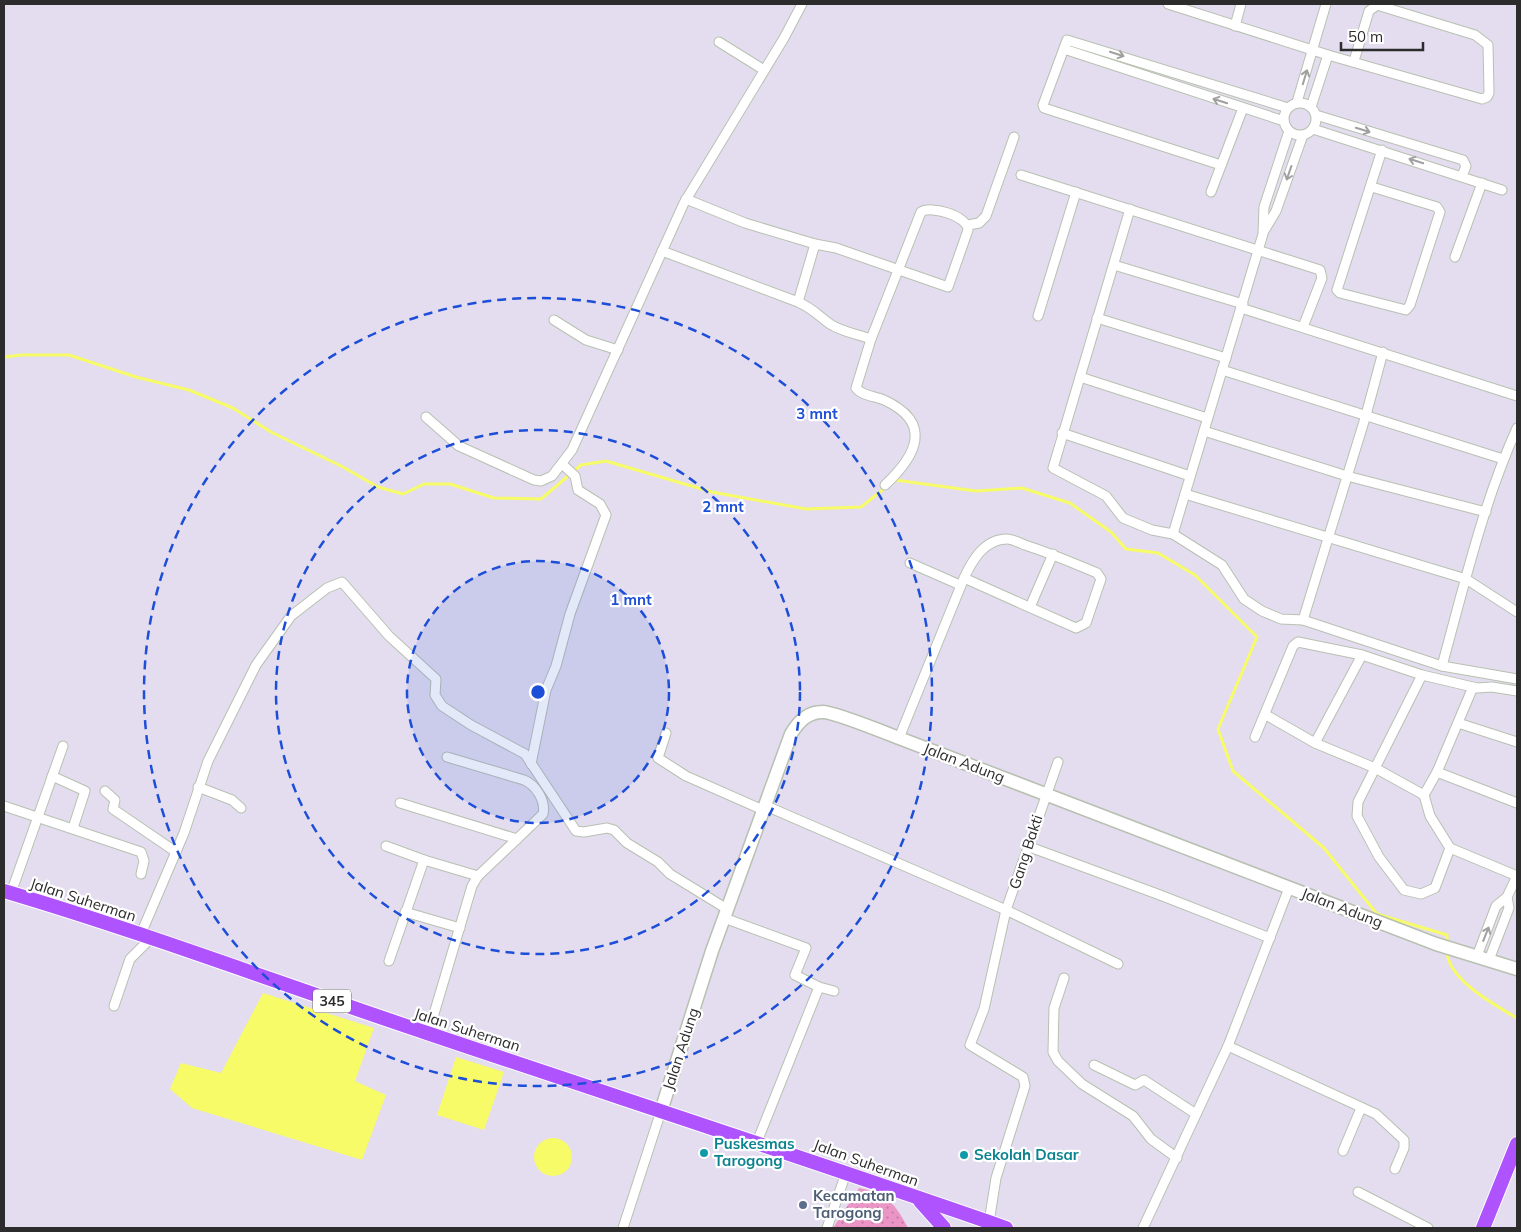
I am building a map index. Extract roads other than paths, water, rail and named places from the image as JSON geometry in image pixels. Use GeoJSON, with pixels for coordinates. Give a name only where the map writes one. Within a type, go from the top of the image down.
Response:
{"type":"FeatureCollection","features":[{"type":"Feature","properties":{"kind":"main road","name":"Jalan Adung"},"geometry":{"type":"LineString","coordinates":[[661,1111],[725,914],[791,734],[797,724],[808,715],[823,711],[899,738],[1436,944],[1517,969]]}},
{"type":"Feature","properties":{"kind":"main road","name":"Jalan Suherman"},"geometry":{"type":"LineString","coordinates":[[7,892],[428,1034],[757,1142],[920,1200]]}},
{"type":"Feature","properties":{"kind":"main road"},"geometry":{"type":"LineString","coordinates":[[1483,1228],[1517,1144]]}},
{"type":"Feature","properties":{"kind":"main road","name":"345"},"geometry":{"type":"LineString","coordinates":[[920,1200],[989,1225],[1006,1228]]}},
{"type":"Feature","properties":{"kind":"main road","name":"345"},"geometry":{"type":"LineString","coordinates":[[920,1200],[944,1227]]}},
{"type":"Feature","properties":{"kind":"main road"},"geometry":{"type":"LineString","coordinates":[[944,1227],[963,1214]]}},
{"type":"Feature","properties":{"kind":"street"},"geometry":{"type":"LineString","coordinates":[[426,417],[459,446],[534,480],[541,481],[546,479],[564,465],[686,199],[802,4]]}},
{"type":"Feature","properties":{"kind":"street"},"geometry":{"type":"LineString","coordinates":[[1168,4],[1313,51],[1354,61],[1482,99],[1487,97],[1489,93],[1488,44],[1484,40],[1475,35],[1377,5],[1369,11],[1354,61]]}},
{"type":"Feature","properties":{"kind":"street"},"geometry":{"type":"LineString","coordinates":[[1235,26],[1241,4]]}},
{"type":"Feature","properties":{"kind":"street"},"geometry":{"type":"LineString","coordinates":[[1263,234],[1264,207],[1289,131],[1284,121],[1288,108],[1298,102],[1326,4]]}},
{"type":"Feature","properties":{"kind":"street"},"geometry":{"type":"LineString","coordinates":[[1221,166],[1044,108],[1043,105],[1068,40],[1070,39],[1288,108]]}},
{"type":"Feature","properties":{"kind":"street"},"geometry":{"type":"LineString","coordinates":[[719,42],[764,70]]}},
{"type":"Feature","properties":{"kind":"street"},"geometry":{"type":"LineString","coordinates":[[1064,49],[1284,121]]}},
{"type":"Feature","properties":{"kind":"street"},"geometry":{"type":"LineString","coordinates":[[1311,107],[1328,55]]}},
{"type":"Feature","properties":{"kind":"street"},"geometry":{"type":"LineString","coordinates":[[1172,85],[1176,72]]}},
{"type":"Feature","properties":{"kind":"street"},"geometry":{"type":"LineString","coordinates":[[1298,102],[1311,107],[1316,115],[1463,160],[1466,166],[1462,176]]}},
{"type":"Feature","properties":{"kind":"street"},"geometry":{"type":"LineString","coordinates":[[1211,192],[1242,108]]}},
{"type":"Feature","properties":{"kind":"street"},"geometry":{"type":"LineString","coordinates":[[1173,534],[1263,234],[1276,211],[1303,135],[1313,129],[1316,115]]}},
{"type":"Feature","properties":{"kind":"street"},"geometry":{"type":"LineString","coordinates":[[1313,129],[1502,190]]}},
{"type":"Feature","properties":{"kind":"street"},"geometry":{"type":"LineString","coordinates":[[1289,131],[1303,135]]}},
{"type":"Feature","properties":{"kind":"street"},"geometry":{"type":"LineString","coordinates":[[968,225],[983,221],[986,216],[1014,137]]}},
{"type":"Feature","properties":{"kind":"street"},"geometry":{"type":"LineString","coordinates":[[1372,187],[1437,207],[1440,212],[1410,305],[1406,310],[1340,293],[1337,290],[1372,187],[1382,150]]}},
{"type":"Feature","properties":{"kind":"street"},"geometry":{"type":"LineString","coordinates":[[1021,175],[1320,270],[1322,278],[1303,327]]}},
{"type":"Feature","properties":{"kind":"street"},"geometry":{"type":"LineString","coordinates":[[1455,257],[1482,183]]}},
{"type":"Feature","properties":{"kind":"street"},"geometry":{"type":"LineString","coordinates":[[1038,316],[1076,192]]}},
{"type":"Feature","properties":{"kind":"street"},"geometry":{"type":"LineString","coordinates":[[686,199],[745,224],[836,248],[874,263],[899,269],[945,287],[949,286],[968,225],[962,219],[929,209],[923,210],[899,269],[871,340],[856,388],[860,392],[902,409],[912,424],[915,437],[914,449],[907,462],[885,485]]}},
{"type":"Feature","properties":{"kind":"street"},"geometry":{"type":"LineString","coordinates":[[1130,209],[1053,468],[1106,496],[1123,518],[1152,530],[1173,534],[1222,565],[1244,599],[1262,611],[1281,619],[1303,620],[1442,666],[1517,680]]}},
{"type":"Feature","properties":{"kind":"street"},"geometry":{"type":"LineString","coordinates":[[798,302],[815,244]]}},
{"type":"Feature","properties":{"kind":"street"},"geometry":{"type":"LineString","coordinates":[[662,251],[798,302],[815,310],[830,324],[871,340]]}},
{"type":"Feature","properties":{"kind":"street"},"geometry":{"type":"LineString","coordinates":[[1114,265],[1517,396]]}},
{"type":"Feature","properties":{"kind":"street"},"geometry":{"type":"LineString","coordinates":[[1097,318],[1226,358]]}},
{"type":"Feature","properties":{"kind":"street"},"geometry":{"type":"LineString","coordinates":[[554,320],[586,340],[618,350]]}},
{"type":"Feature","properties":{"kind":"street"},"geometry":{"type":"LineString","coordinates":[[1303,620],[1366,415],[1383,352]]}},
{"type":"Feature","properties":{"kind":"street"},"geometry":{"type":"LineString","coordinates":[[1222,370],[1503,459]]}},
{"type":"Feature","properties":{"kind":"street"},"geometry":{"type":"LineString","coordinates":[[1080,377],[1207,418]]}},
{"type":"Feature","properties":{"kind":"street"},"geometry":{"type":"LineString","coordinates":[[1442,666],[1486,512],[1503,459],[1517,428]]}},
{"type":"Feature","properties":{"kind":"street"},"geometry":{"type":"LineString","coordinates":[[1204,431],[1347,476],[1486,512]]}},
{"type":"Feature","properties":{"kind":"street"},"geometry":{"type":"LineString","coordinates":[[1062,433],[1190,476]]}},
{"type":"Feature","properties":{"kind":"street"},"geometry":{"type":"LineString","coordinates":[[532,764],[546,690],[556,666],[570,614],[606,515],[600,504],[578,490],[575,476],[564,465]]}},
{"type":"Feature","properties":{"kind":"street"},"geometry":{"type":"LineString","coordinates":[[1185,494],[1466,579],[1517,612]]}},
{"type":"Feature","properties":{"kind":"street"},"geometry":{"type":"LineString","coordinates":[[899,738],[962,582],[972,559],[982,549],[1007,539],[1054,554],[1100,576],[1100,583],[1086,624],[1076,628],[1030,607],[962,582],[910,563]]}},
{"type":"Feature","properties":{"kind":"street"},"geometry":{"type":"LineString","coordinates":[[1030,607],[1054,554]]}},
{"type":"Feature","properties":{"kind":"street"},"geometry":{"type":"LineString","coordinates":[[114,1006],[130,959],[145,938],[154,898],[176,852],[208,761],[264,650],[291,616],[327,588],[342,582],[389,636],[436,679],[435,696],[442,706],[471,725],[518,748],[532,764],[576,831],[611,829],[627,843],[658,862],[670,874],[725,914],[806,948],[795,975],[819,987],[834,991]]}},
{"type":"Feature","properties":{"kind":"street"},"geometry":{"type":"LineString","coordinates":[[1255,736],[1266,715],[1293,646],[1298,642],[1362,654],[1422,675],[1473,687],[1492,687],[1517,691]]}},
{"type":"Feature","properties":{"kind":"street"},"geometry":{"type":"LineString","coordinates":[[1315,743],[1362,654]]}},
{"type":"Feature","properties":{"kind":"street"},"geometry":{"type":"LineString","coordinates":[[1422,675],[1358,802],[1356,816],[1379,857],[1404,890],[1422,894],[1435,888],[1450,848]]}},
{"type":"Feature","properties":{"kind":"street"},"geometry":{"type":"LineString","coordinates":[[1424,796],[1437,772],[1473,687]]}},
{"type":"Feature","properties":{"kind":"street"},"geometry":{"type":"LineString","coordinates":[[1266,715],[1315,743],[1375,768],[1424,796],[1430,816],[1450,848],[1517,876],[1507,897],[1496,906],[1483,958]]}},
{"type":"Feature","properties":{"kind":"street"},"geometry":{"type":"LineString","coordinates":[[1458,722],[1517,742]]}},
{"type":"Feature","properties":{"kind":"street"},"geometry":{"type":"LineString","coordinates":[[666,733],[658,758],[686,776],[764,807],[1006,910],[1118,964]]}},
{"type":"Feature","properties":{"kind":"street"},"geometry":{"type":"LineString","coordinates":[[7,892],[63,746]]}},
{"type":"Feature","properties":{"kind":"street"},"geometry":{"type":"LineString","coordinates":[[428,1034],[472,886],[478,876],[543,814],[544,804],[534,786],[524,780],[446,756]]}},
{"type":"Feature","properties":{"kind":"street","name":"Gang Bakti"},"geometry":{"type":"LineString","coordinates":[[989,1225],[996,1178],[1025,1086],[1023,1078],[970,1045],[984,1009],[1006,910],[1045,794],[1058,762]]}},
{"type":"Feature","properties":{"kind":"street"},"geometry":{"type":"LineString","coordinates":[[1437,772],[1517,803]]}},
{"type":"Feature","properties":{"kind":"street"},"geometry":{"type":"LineString","coordinates":[[52,776],[85,791],[73,828]]}},
{"type":"Feature","properties":{"kind":"street"},"geometry":{"type":"LineString","coordinates":[[198,787],[232,800],[241,808]]}},
{"type":"Feature","properties":{"kind":"street"},"geometry":{"type":"LineString","coordinates":[[105,791],[115,800],[113,808],[176,852]]}},
{"type":"Feature","properties":{"kind":"street"},"geometry":{"type":"LineString","coordinates":[[400,803],[516,839]]}},
{"type":"Feature","properties":{"kind":"street"},"geometry":{"type":"LineString","coordinates":[[4,806],[141,852],[144,861],[140,874]]}},
{"type":"Feature","properties":{"kind":"street"},"geometry":{"type":"LineString","coordinates":[[386,846],[424,860],[478,876]]}},
{"type":"Feature","properties":{"kind":"street"},"geometry":{"type":"LineString","coordinates":[[1027,846],[1160,894],[1270,938]]}},
{"type":"Feature","properties":{"kind":"street"},"geometry":{"type":"LineString","coordinates":[[389,962],[424,860]]}},
{"type":"Feature","properties":{"kind":"street"},"geometry":{"type":"LineString","coordinates":[[1143,1228],[1228,1046],[1289,888]]}},
{"type":"Feature","properties":{"kind":"street"},"geometry":{"type":"LineString","coordinates":[[405,912],[460,928]]}},
{"type":"Feature","properties":{"kind":"street"},"geometry":{"type":"LineString","coordinates":[[1064,978],[1054,1008],[1053,1052],[1058,1061],[1082,1084],[1133,1116],[1151,1139],[1177,1158]]}},
{"type":"Feature","properties":{"kind":"street"},"geometry":{"type":"LineString","coordinates":[[757,1142],[819,987]]}},
{"type":"Feature","properties":{"kind":"street"},"geometry":{"type":"LineString","coordinates":[[1228,1046],[1376,1114],[1404,1140],[1404,1148],[1395,1169]]}},
{"type":"Feature","properties":{"kind":"street"},"geometry":{"type":"LineString","coordinates":[[1094,1065],[1134,1085],[1144,1080],[1196,1114]]}},
{"type":"Feature","properties":{"kind":"street"},"geometry":{"type":"LineString","coordinates":[[1342,1152],[1361,1108]]}},
{"type":"Feature","properties":{"kind":"street"},"geometry":{"type":"LineString","coordinates":[[623,1228],[661,1111]]}},
{"type":"Feature","properties":{"kind":"street"},"geometry":{"type":"LineString","coordinates":[[827,1228],[846,1173]]}},
{"type":"Feature","properties":{"kind":"street"},"geometry":{"type":"LineString","coordinates":[[1358,1192],[1418,1226],[1428,1228]]}},
{"type":"Feature","properties":{"kind":"waterway"},"geometry":{"type":"LineString","coordinates":[[4,357],[69,355],[136,377],[189,390],[233,408],[271,432],[343,467],[378,487],[403,494],[424,484],[450,484],[494,498],[541,499],[581,465],[606,461],[712,492],[806,509],[861,507],[886,487]]}},
{"type":"Feature","properties":{"kind":"waterway"},"geometry":{"type":"LineString","coordinates":[[895,480],[976,491],[1022,488],[1070,503],[1111,532],[1126,549],[1158,553],[1195,575],[1257,637],[1218,729],[1233,771],[1324,848],[1377,914],[1447,935],[1447,944]]}},
{"type":"Feature","properties":{"kind":"waterway"},"geometry":{"type":"LineString","coordinates":[[1447,951],[1449,961],[1463,981],[1485,998],[1517,1018]]}},
{"type":"Feature","properties":{"kind":"place","name":"Puskesmas Tarogong"},"geometry":{"type":"Point","coordinates":[704,1153]}},
{"type":"Feature","properties":{"kind":"place","name":"Sekolah Dasar"},"geometry":{"type":"Point","coordinates":[964,1155]}},
{"type":"Feature","properties":{"kind":"place","name":"Kecamatan Tarogong"},"geometry":{"type":"Point","coordinates":[803,1205]}}]}
